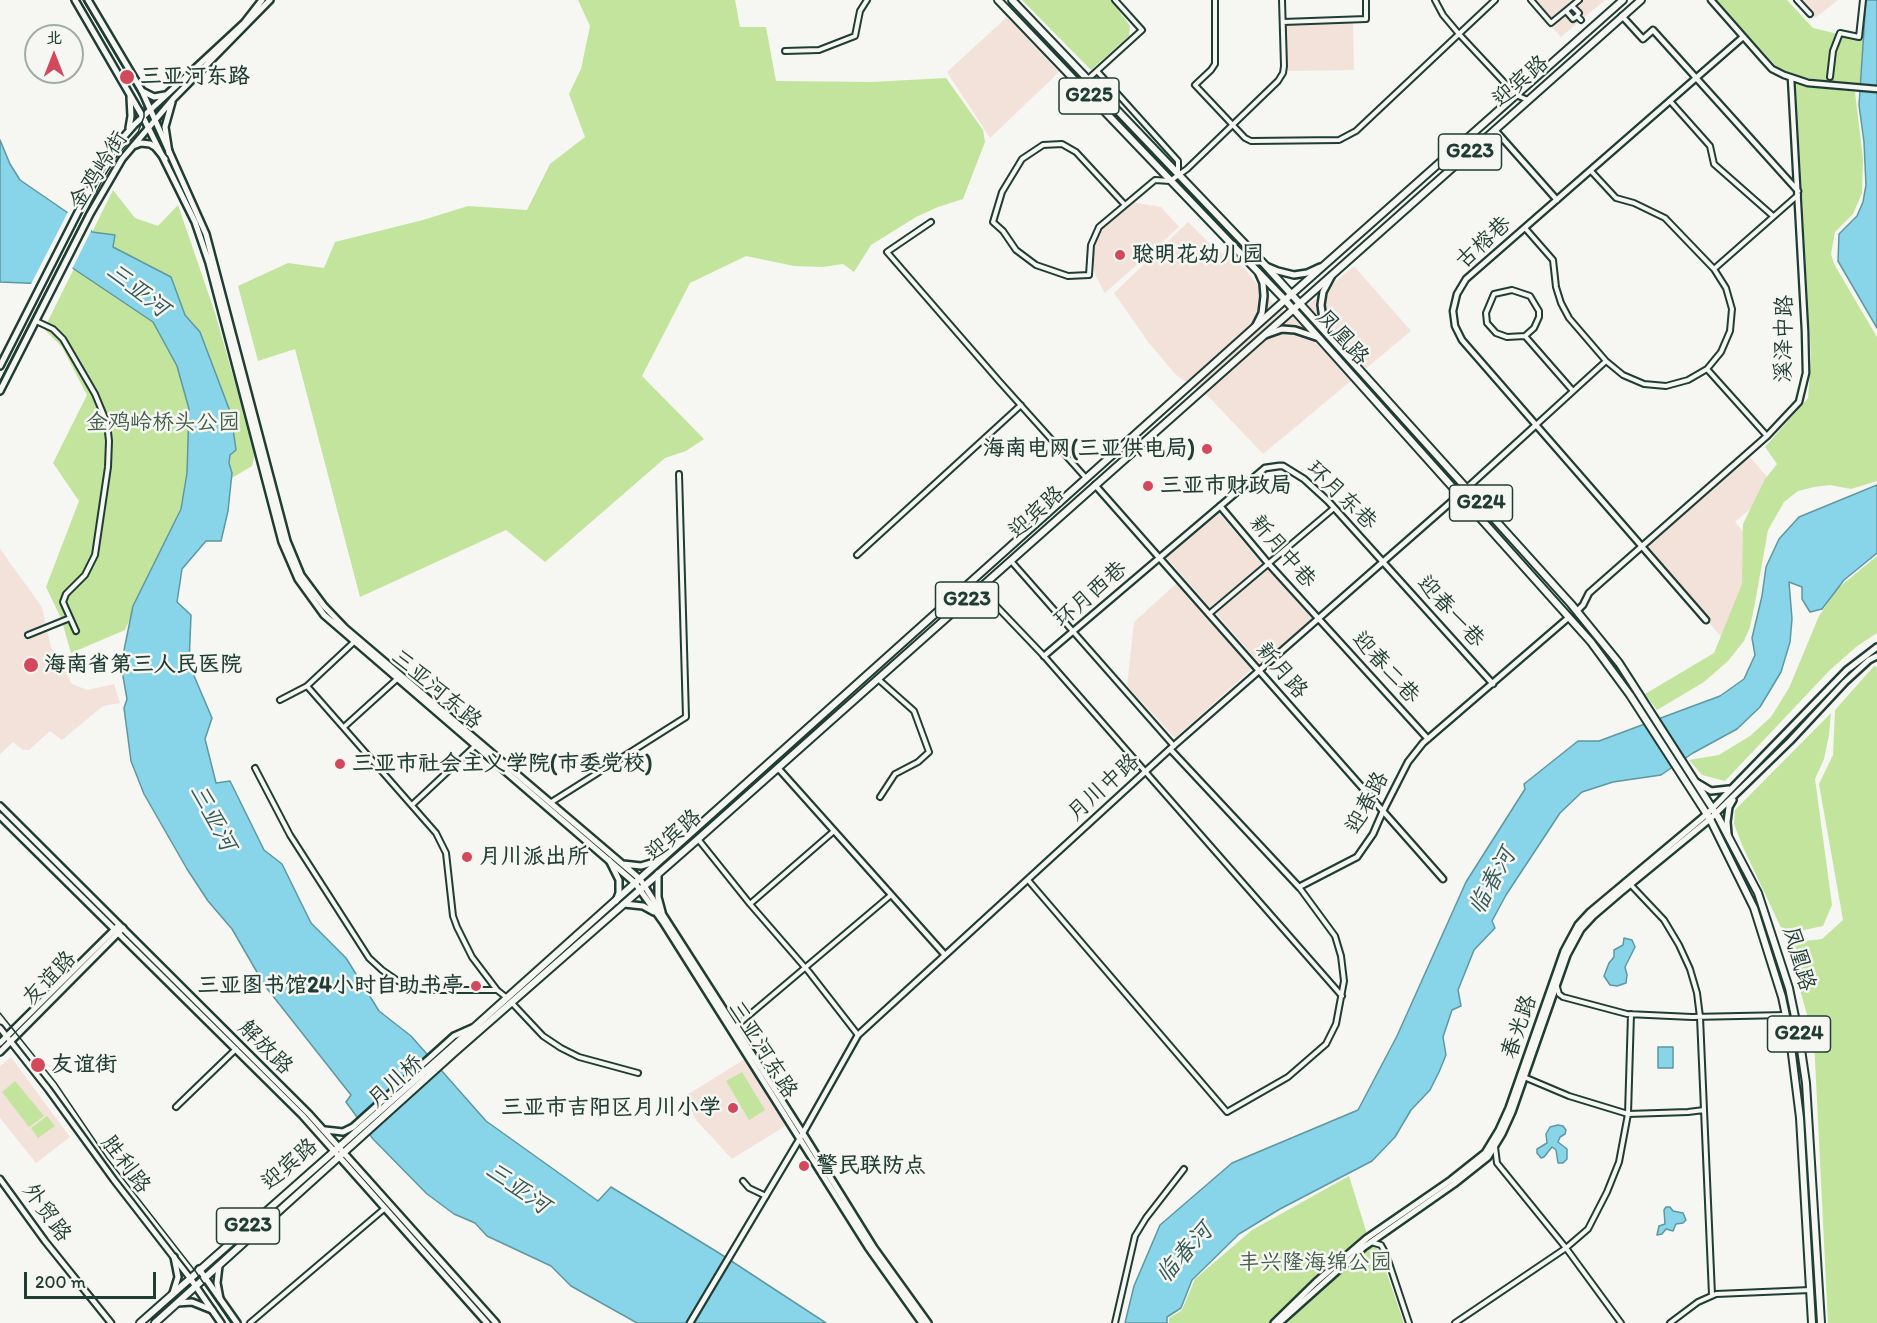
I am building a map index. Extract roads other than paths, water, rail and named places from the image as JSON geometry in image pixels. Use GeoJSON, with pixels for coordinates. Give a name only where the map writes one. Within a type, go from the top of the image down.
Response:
{"type":"FeatureCollection","features":[{"type":"Feature","properties":{"kind":"highway","name":"凤凰路"},"geometry":{"type":"LineString","coordinates":[[998,0],[1285,300],[1568,618],[1607,663],[1630,695],[1708,817],[1754,908],[1786,1015],[1800,1118],[1812,1323]]}},
{"type":"Feature","properties":{"kind":"highway","name":"凤凰路"},"geometry":{"type":"LineString","coordinates":[[1012,0],[1265,265],[1577,611],[1619,663],[1716,813],[1758,893],[1789,988],[1799,1036],[1806,1083],[1821,1323]]}},
{"type":"Feature","properties":{"kind":"highway","name":"迎宾路"},"geometry":{"type":"LineString","coordinates":[[451,1047],[509,1000],[662,859],[1086,478],[1623,0]]}},
{"type":"Feature","properties":{"kind":"highway","name":"迎宾路"},"geometry":{"type":"LineString","coordinates":[[451,1047],[624,904],[698,839],[1641,0]]}},
{"type":"Feature","properties":{"kind":"highway"},"geometry":{"type":"LineString","coordinates":[[1528,84],[1536,93]]}},
{"type":"Feature","properties":{"kind":"highway"},"geometry":{"type":"LineString","coordinates":[[1506,119],[1516,95]]}},
{"type":"Feature","properties":{"kind":"highway"},"geometry":{"type":"LineString","coordinates":[[1500,109],[1506,112],[1506,119]]}},
{"type":"Feature","properties":{"kind":"highway","name":"月川桥"},"geometry":{"type":"LineString","coordinates":[[354,1129],[451,1047]]}},
{"type":"Feature","properties":{"kind":"highway","name":"月川桥"},"geometry":{"type":"LineString","coordinates":[[361,1138],[451,1047]]}},
{"type":"Feature","properties":{"kind":"highway","name":"迎宾路"},"geometry":{"type":"LineString","coordinates":[[140,1323],[335,1149],[354,1129]]}},
{"type":"Feature","properties":{"kind":"highway","name":"迎宾路"},"geometry":{"type":"LineString","coordinates":[[155,1323],[361,1138]]}},
{"type":"Feature","properties":{"kind":"main road","name":"三亚河东路"},"geometry":{"type":"LineString","coordinates":[[75,0],[148,127],[195,222],[209,263],[282,542],[298,579],[324,615],[354,642],[609,860],[638,881]]}},
{"type":"Feature","properties":{"kind":"main road","name":"三亚河东路"},"geometry":{"type":"LineString","coordinates":[[88,0],[142,91],[206,234],[287,541],[301,575],[324,606],[345,628],[622,864],[638,881],[802,1132],[874,1248],[928,1323]]}},
{"type":"Feature","properties":{"kind":"main road","name":"金鸡岭街"},"geometry":{"type":"LineString","coordinates":[[0,366],[106,157],[142,117],[244,22],[262,0]]}},
{"type":"Feature","properties":{"kind":"main road","name":"金鸡岭街"},"geometry":{"type":"LineString","coordinates":[[0,391],[90,214],[130,149],[173,99],[270,0]]}},
{"type":"Feature","properties":{"kind":"main road"},"geometry":{"type":"LineString","coordinates":[[142,91],[154,97],[169,94]]}},
{"type":"Feature","properties":{"kind":"main road"},"geometry":{"type":"LineString","coordinates":[[128,131],[131,116],[130,97]]}},
{"type":"Feature","properties":{"kind":"main road"},"geometry":{"type":"LineString","coordinates":[[169,153],[166,121],[173,99]]}},
{"type":"Feature","properties":{"kind":"main road"},"geometry":{"type":"LineString","coordinates":[[130,149],[136,144],[146,143],[155,147],[165,159]]}},
{"type":"Feature","properties":{"kind":"main road"},"geometry":{"type":"LineString","coordinates":[[1265,265],[1294,275],[1324,266]]}},
{"type":"Feature","properties":{"kind":"main road"},"geometry":{"type":"LineString","coordinates":[[1256,326],[1262,313],[1264,296],[1263,283],[1258,272]]}},
{"type":"Feature","properties":{"kind":"main road"},"geometry":{"type":"LineString","coordinates":[[1330,338],[1321,305],[1323,292],[1331,276]]}},
{"type":"Feature","properties":{"kind":"main road"},"geometry":{"type":"LineString","coordinates":[[1264,335],[1282,329],[1308,333],[1320,339]]}},
{"type":"Feature","properties":{"kind":"main road"},"geometry":{"type":"LineString","coordinates":[[1708,817],[1712,807],[1847,670],[1877,647]]}},
{"type":"Feature","properties":{"kind":"main road"},"geometry":{"type":"LineString","coordinates":[[1708,817],[1736,795],[1845,682],[1869,660],[1877,656]]}},
{"type":"Feature","properties":{"kind":"main road"},"geometry":{"type":"LineString","coordinates":[[1694,780],[1711,791],[1730,788]]}},
{"type":"Feature","properties":{"kind":"main road"},"geometry":{"type":"LineString","coordinates":[[1729,836],[1728,815],[1736,795]]}},
{"type":"Feature","properties":{"kind":"main road","name":"解放路"},"geometry":{"type":"LineString","coordinates":[[0,806],[341,1155],[496,1323]]}},
{"type":"Feature","properties":{"kind":"main road","name":"解放路"},"geometry":{"type":"LineString","coordinates":[[0,816],[119,929],[323,1130],[335,1149]]}},
{"type":"Feature","properties":{"kind":"main road","name":"春光路"},"geometry":{"type":"LineString","coordinates":[[1363,1245],[1488,1157],[1496,1147],[1512,1112],[1556,986],[1573,942],[1581,929],[1593,916],[1708,817]]}},
{"type":"Feature","properties":{"kind":"main road","name":"春光路"},"geometry":{"type":"LineString","coordinates":[[1363,1245],[1485,1153],[1493,1143],[1509,1108],[1570,938],[1590,912],[1708,817]]}},
{"type":"Feature","properties":{"kind":"main road"},"geometry":{"type":"LineString","coordinates":[[622,864],[641,866],[662,859]]}},
{"type":"Feature","properties":{"kind":"main road"},"geometry":{"type":"LineString","coordinates":[[609,860],[619,880],[619,893],[616,901]]}},
{"type":"Feature","properties":{"kind":"main road"},"geometry":{"type":"LineString","coordinates":[[658,873],[657,897],[661,914]]}},
{"type":"Feature","properties":{"kind":"main road"},"geometry":{"type":"LineString","coordinates":[[624,904],[643,906],[661,914]]}},
{"type":"Feature","properties":{"kind":"main road","name":"三亚河东路"},"geometry":{"type":"LineString","coordinates":[[661,914],[799,1140],[868,1247],[922,1323]]}},
{"type":"Feature","properties":{"kind":"main road","name":"友谊路"},"geometry":{"type":"LineString","coordinates":[[0,1052],[9,1039],[119,929]]}},
{"type":"Feature","properties":{"kind":"main road","name":"友谊路"},"geometry":{"type":"LineString","coordinates":[[0,1043],[9,1039]]}},
{"type":"Feature","properties":{"kind":"main road"},"geometry":{"type":"LineString","coordinates":[[323,1130],[337,1133],[354,1129]]}},
{"type":"Feature","properties":{"kind":"main road","name":"解放路"},"geometry":{"type":"LineString","coordinates":[[341,1155],[384,1209],[487,1323]]}},
{"type":"Feature","properties":{"kind":"main road"},"geometry":{"type":"LineString","coordinates":[[1274,1323],[1363,1245]]}},
{"type":"Feature","properties":{"kind":"main road"},"geometry":{"type":"LineString","coordinates":[[172,1294],[178,1277],[174,1257]]}},
{"type":"Feature","properties":{"kind":"main road"},"geometry":{"type":"LineString","coordinates":[[220,1264],[217,1278],[220,1299]]}},
{"type":"Feature","properties":{"kind":"main road"},"geometry":{"type":"LineString","coordinates":[[199,1269],[237,1323]]}},
{"type":"Feature","properties":{"kind":"main road","name":"胜利路"},"geometry":{"type":"LineString","coordinates":[[190,1278],[221,1323]]}},
{"type":"Feature","properties":{"kind":"main road"},"geometry":{"type":"LineString","coordinates":[[177,1303],[192,1302],[212,1310]]}},
{"type":"Feature","properties":{"kind":"main road"},"geometry":{"type":"LineString","coordinates":[[1279,1323],[1297,1303]]}},
{"type":"Feature","properties":{"kind":"street"},"geometry":{"type":"LineString","coordinates":[[785,51],[819,50],[855,36],[860,10],[867,0]]}},
{"type":"Feature","properties":{"kind":"street"},"geometry":{"type":"LineString","coordinates":[[1088,79],[1142,30],[1115,0]]}},
{"type":"Feature","properties":{"kind":"street"},"geometry":{"type":"LineString","coordinates":[[1215,0],[1215,64],[1196,85],[1231,124],[1251,141],[1339,140],[1356,131],[1495,0]]}},
{"type":"Feature","properties":{"kind":"street"},"geometry":{"type":"LineString","coordinates":[[1125,205],[1076,152],[1062,144],[1042,145],[1022,159],[1002,192],[993,222],[1003,231],[1016,250],[1036,265],[1068,276],[1089,275],[1091,245],[1099,227],[1155,180],[1170,181],[1187,169],[1278,81],[1284,66],[1282,0]]}},
{"type":"Feature","properties":{"kind":"street"},"geometry":{"type":"LineString","coordinates":[[1283,22],[1366,19],[1366,0]]}},
{"type":"Feature","properties":{"kind":"street"},"geometry":{"type":"LineString","coordinates":[[1435,0],[1443,15],[1459,34],[1516,95],[1528,100]]}},
{"type":"Feature","properties":{"kind":"street"},"geometry":{"type":"LineString","coordinates":[[1531,0],[1551,23],[1579,0]]}},
{"type":"Feature","properties":{"kind":"street"},"geometry":{"type":"LineString","coordinates":[[1710,0],[1772,69],[1808,83],[1877,89]]}},
{"type":"Feature","properties":{"kind":"street"},"geometry":{"type":"LineString","coordinates":[[1797,0],[1810,14]]}},
{"type":"Feature","properties":{"kind":"street"},"geometry":{"type":"LineString","coordinates":[[1830,77],[1833,51],[1840,33],[1859,37],[1863,0]]}},
{"type":"Feature","properties":{"kind":"street"},"geometry":{"type":"LineString","coordinates":[[1572,6],[1581,20]]}},
{"type":"Feature","properties":{"kind":"street"},"geometry":{"type":"LineString","coordinates":[[1566,11],[1574,19],[1577,16]]}},
{"type":"Feature","properties":{"kind":"street"},"geometry":{"type":"LineString","coordinates":[[1623,16],[1643,39],[1653,30],[1798,193],[1714,268]]}},
{"type":"Feature","properties":{"kind":"street","name":"古榕巷"},"geometry":{"type":"LineString","coordinates":[[1706,620],[1462,340],[1453,316],[1455,299],[1463,284],[1743,37]]}},
{"type":"Feature","properties":{"kind":"street"},"geometry":{"type":"LineString","coordinates":[[1097,71],[1178,161],[1178,174]]}},
{"type":"Feature","properties":{"kind":"street","name":"溪泽中路"},"geometry":{"type":"LineString","coordinates":[[1577,611],[1589,593],[1767,436],[1799,402],[1806,373],[1791,78]]}},
{"type":"Feature","properties":{"kind":"street"},"geometry":{"type":"LineString","coordinates":[[1670,101],[1710,146],[1714,164],[1773,216]]}},
{"type":"Feature","properties":{"kind":"street"},"geometry":{"type":"LineString","coordinates":[[1495,129],[1557,200]]}},
{"type":"Feature","properties":{"kind":"street"},"geometry":{"type":"LineString","coordinates":[[1525,228],[1553,260],[1556,287],[1569,318],[1606,361],[1623,375],[1644,384],[1666,386],[1688,380],[1707,369],[1721,352],[1730,331],[1731,309],[1726,288],[1714,268],[1665,218],[1634,203],[1616,198],[1591,171]]}},
{"type":"Feature","properties":{"kind":"street"},"geometry":{"type":"LineString","coordinates":[[930,222],[887,252],[1086,478]]}},
{"type":"Feature","properties":{"kind":"street"},"geometry":{"type":"LineString","coordinates":[[1512,290],[1530,296],[1539,311],[1539,317],[1534,328],[1525,336],[1507,337],[1496,333],[1486,323],[1486,313],[1494,294],[1512,290]]}},
{"type":"Feature","properties":{"kind":"street"},"geometry":{"type":"LineString","coordinates":[[35,320],[53,329],[63,339],[94,394],[107,423],[109,441],[95,555],[85,575],[66,594],[63,602],[76,631]]}},
{"type":"Feature","properties":{"kind":"street"},"geometry":{"type":"LineString","coordinates":[[1525,336],[1573,392]]}},
{"type":"Feature","properties":{"kind":"street"},"geometry":{"type":"LineString","coordinates":[[1467,488],[1606,361]]}},
{"type":"Feature","properties":{"kind":"street"},"geometry":{"type":"LineString","coordinates":[[1707,369],[1767,436]]}},
{"type":"Feature","properties":{"kind":"street"},"geometry":{"type":"LineString","coordinates":[[857,555],[1021,405]]}},
{"type":"Feature","properties":{"kind":"street","name":"环月东巷"},"geometry":{"type":"LineString","coordinates":[[1159,558],[1265,468],[1283,466],[1304,479],[1383,562]]}},
{"type":"Feature","properties":{"kind":"street"},"geometry":{"type":"LineString","coordinates":[[550,803],[686,717],[679,474]]}},
{"type":"Feature","properties":{"kind":"street","name":"新月路"},"geometry":{"type":"LineString","coordinates":[[1095,485],[1443,879]]}},
{"type":"Feature","properties":{"kind":"street","name":"月川中路"},"geometry":{"type":"LineString","coordinates":[[690,1323],[799,1140],[858,1035],[1172,748],[1459,495]]}},
{"type":"Feature","properties":{"kind":"street","name":"新月中巷"},"geometry":{"type":"LineString","coordinates":[[1220,506],[1319,618]]}},
{"type":"Feature","properties":{"kind":"street"},"geometry":{"type":"LineString","coordinates":[[1209,615],[1334,508]]}},
{"type":"Feature","properties":{"kind":"street","name":"环月西巷"},"geometry":{"type":"LineString","coordinates":[[1044,656],[1159,558]]}},
{"type":"Feature","properties":{"kind":"street"},"geometry":{"type":"LineString","coordinates":[[1011,561],[1172,748],[1299,887],[1335,936],[1341,956],[1344,981],[1336,1024],[1326,1044],[1288,1077],[1227,1112],[1028,880]]}},
{"type":"Feature","properties":{"kind":"street","name":"迎春一巷"},"geometry":{"type":"LineString","coordinates":[[1383,562],[1492,684]]}},
{"type":"Feature","properties":{"kind":"street"},"geometry":{"type":"LineString","coordinates":[[980,588],[1044,656],[1342,996]]}},
{"type":"Feature","properties":{"kind":"street"},"geometry":{"type":"LineString","coordinates":[[28,635],[70,618]]}},
{"type":"Feature","properties":{"kind":"street","name":"迎春二巷"},"geometry":{"type":"LineString","coordinates":[[1319,618],[1428,739]]}},
{"type":"Feature","properties":{"kind":"street","name":"迎春路"},"geometry":{"type":"LineString","coordinates":[[1299,887],[1357,857],[1373,834],[1408,762],[1428,739],[1568,618]]}},
{"type":"Feature","properties":{"kind":"street"},"geometry":{"type":"LineString","coordinates":[[280,700],[307,686],[354,642]]}},
{"type":"Feature","properties":{"kind":"street"},"geometry":{"type":"LineString","coordinates":[[344,727],[397,679]]}},
{"type":"Feature","properties":{"kind":"street"},"geometry":{"type":"LineString","coordinates":[[878,679],[914,711],[929,752],[918,762],[895,774],[880,797]]}},
{"type":"Feature","properties":{"kind":"street"},"geometry":{"type":"LineString","coordinates":[[307,686],[436,833],[447,853],[455,921],[472,957],[497,990],[543,1036],[561,1048],[579,1057],[638,1073]]}},
{"type":"Feature","properties":{"kind":"street"},"geometry":{"type":"LineString","coordinates":[[412,805],[476,745]]}},
{"type":"Feature","properties":{"kind":"street"},"geometry":{"type":"LineString","coordinates":[[255,768],[291,835],[369,958],[382,970],[398,981],[416,988],[497,990]]}},
{"type":"Feature","properties":{"kind":"street"},"geometry":{"type":"LineString","coordinates":[[778,768],[945,955]]}},
{"type":"Feature","properties":{"kind":"street"},"geometry":{"type":"LineString","coordinates":[[750,904],[834,831]]}},
{"type":"Feature","properties":{"kind":"street"},"geometry":{"type":"LineString","coordinates":[[698,839],[750,904],[806,968],[858,1035]]}},
{"type":"Feature","properties":{"kind":"street"},"geometry":{"type":"LineString","coordinates":[[1630,884],[1664,920],[1679,945],[1695,986],[1700,1017],[1712,1296]]}},
{"type":"Feature","properties":{"kind":"street"},"geometry":{"type":"LineString","coordinates":[[735,1028],[891,895]]}},
{"type":"Feature","properties":{"kind":"street"},"geometry":{"type":"LineString","coordinates":[[1556,986],[1563,997],[1631,1014],[1700,1017],[1786,1015]]}},
{"type":"Feature","properties":{"kind":"street"},"geometry":{"type":"LineString","coordinates":[[1455,1323],[1566,1248],[1588,1229],[1619,1162],[1628,1113],[1631,1014]]}},
{"type":"Feature","properties":{"kind":"street","name":"胜利路"},"geometry":{"type":"LineString","coordinates":[[0,1028],[190,1278]]}},
{"type":"Feature","properties":{"kind":"street"},"geometry":{"type":"LineString","coordinates":[[176,1107],[236,1049]]}},
{"type":"Feature","properties":{"kind":"street"},"geometry":{"type":"LineString","coordinates":[[1524,1077],[1569,1096],[1628,1113],[1704,1110]]}},
{"type":"Feature","properties":{"kind":"street"},"geometry":{"type":"LineString","coordinates":[[1496,1147],[1497,1162],[1566,1248],[1621,1323]]}},
{"type":"Feature","properties":{"kind":"street"},"geometry":{"type":"LineString","coordinates":[[1115,1323],[1135,1236],[1184,1169]]}},
{"type":"Feature","properties":{"kind":"street","name":"外贸路"},"geometry":{"type":"LineString","coordinates":[[0,1179],[45,1242],[111,1323]]}},
{"type":"Feature","properties":{"kind":"street"},"geometry":{"type":"LineString","coordinates":[[743,1181],[749,1188],[766,1196]]}},
{"type":"Feature","properties":{"kind":"street"},"geometry":{"type":"LineString","coordinates":[[250,1323],[384,1209]]}},
{"type":"Feature","properties":{"kind":"street"},"geometry":{"type":"LineString","coordinates":[[1370,1242],[1381,1245],[1386,1254],[1410,1323]]}},
{"type":"Feature","properties":{"kind":"street"},"geometry":{"type":"LineString","coordinates":[[1670,1323],[1698,1302],[1723,1293],[1810,1290]]}},
{"type":"Feature","properties":{"kind":"water"},"geometry":{"type":"Polygon","coordinates":[[[1866,0],[1877,0],[1877,328],[1838,261],[1839,234],[1857,216],[1863,202],[1866,185],[1859,105],[1866,0]]]}},
{"type":"Feature","properties":{"kind":"water","name":"三亚河"},"geometry":{"type":"Polygon","coordinates":[[[0,140],[20,180],[90,228],[92,232],[115,235],[113,247],[171,277],[185,315],[200,332],[231,414],[236,450],[230,455],[229,463],[232,473],[228,511],[221,541],[206,541],[182,569],[177,602],[191,615],[189,664],[212,718],[205,739],[216,783],[230,781],[264,850],[282,864],[311,923],[346,958],[379,1011],[411,1036],[486,1121],[598,1201],[611,1187],[719,1253],[826,1323],[637,1323],[571,1286],[551,1266],[487,1236],[475,1223],[454,1214],[427,1194],[373,1139],[346,1102],[351,1095],[265,986],[232,929],[208,901],[187,869],[144,794],[131,761],[124,708],[127,699],[121,665],[133,606],[181,509],[187,473],[189,409],[177,366],[153,322],[71,267],[48,284],[0,282],[0,140]]]}},
{"type":"Feature","properties":{"kind":"water","name":"临春河"},"geometry":{"type":"Polygon","coordinates":[[[1877,485],[1877,553],[1844,580],[1822,609],[1810,612],[1802,599],[1802,587],[1789,582],[1792,619],[1790,642],[1781,672],[1760,707],[1737,729],[1693,753],[1661,775],[1613,782],[1582,792],[1560,813],[1506,895],[1492,921],[1495,928],[1474,950],[1458,990],[1461,1006],[1452,1010],[1443,1037],[1446,1055],[1439,1072],[1430,1090],[1411,1110],[1395,1137],[1372,1161],[1280,1209],[1239,1234],[1192,1280],[1181,1308],[1167,1317],[1167,1323],[1125,1323],[1134,1286],[1160,1225],[1232,1163],[1358,1110],[1397,1036],[1466,882],[1525,789],[1524,784],[1578,741],[1599,741],[1720,696],[1744,679],[1755,655],[1752,638],[1766,567],[1779,539],[1799,517],[1877,485]]]}},
{"type":"Feature","properties":{"kind":"water"},"geometry":{"type":"Polygon","coordinates":[[[1624,938],[1632,940],[1635,947],[1625,967],[1626,983],[1617,986],[1610,985],[1604,976],[1614,957],[1614,950],[1623,945],[1624,938]]]}},
{"type":"Feature","properties":{"kind":"water"},"geometry":{"type":"Polygon","coordinates":[[[1658,1047],[1673,1047],[1673,1068],[1658,1068],[1658,1047]]]}},
{"type":"Feature","properties":{"kind":"water"},"geometry":{"type":"Polygon","coordinates":[[[1563,1126],[1566,1130],[1558,1142],[1567,1149],[1567,1159],[1563,1163],[1558,1163],[1556,1150],[1552,1147],[1544,1157],[1541,1158],[1537,1153],[1537,1149],[1547,1143],[1546,1134],[1550,1127],[1563,1126]]]}},
{"type":"Feature","properties":{"kind":"water"},"geometry":{"type":"Polygon","coordinates":[[[1666,1207],[1683,1213],[1686,1220],[1676,1224],[1673,1231],[1666,1229],[1662,1234],[1657,1235],[1659,1226],[1665,1224],[1664,1210],[1666,1207]]]}},
{"type":"Feature","properties":{"kind":"tram line"},"geometry":{"type":"LineString","coordinates":[[0,381],[105,175],[119,153],[138,132],[144,117],[141,98],[83,0]]}},
{"type":"Feature","properties":{"kind":"tram line"},"geometry":{"type":"LineString","coordinates":[[0,1013],[56,1083],[107,1158],[196,1272],[231,1323]]}},
{"type":"Feature","properties":{"kind":"place","name":"三亚河东路"},"geometry":{"type":"Point","coordinates":[127,77]}},
{"type":"Feature","properties":{"kind":"place","name":"聪明花幼儿园"},"geometry":{"type":"Point","coordinates":[1120,255]}},
{"type":"Feature","properties":{"kind":"place","name":"海南电网(三亚供电局)"},"geometry":{"type":"Point","coordinates":[1207,449]}},
{"type":"Feature","properties":{"kind":"place","name":"三亚市财政局"},"geometry":{"type":"Point","coordinates":[1148,486]}},
{"type":"Feature","properties":{"kind":"place","name":"海南省第三人民医院"},"geometry":{"type":"Point","coordinates":[31,665]}},
{"type":"Feature","properties":{"kind":"place","name":"三亚市社会主义学院(市委党校)"},"geometry":{"type":"Point","coordinates":[340,764]}},
{"type":"Feature","properties":{"kind":"place","name":"月川派出所"},"geometry":{"type":"Point","coordinates":[467,857]}},
{"type":"Feature","properties":{"kind":"place","name":"三亚图书馆24小时自助书亭"},"geometry":{"type":"Point","coordinates":[476,986]}},
{"type":"Feature","properties":{"kind":"place","name":"友谊街"},"geometry":{"type":"Point","coordinates":[38,1065]}},
{"type":"Feature","properties":{"kind":"place","name":"三亚市吉阳区月川小学"},"geometry":{"type":"Point","coordinates":[733,1108]}},
{"type":"Feature","properties":{"kind":"place","name":"警民联防点"},"geometry":{"type":"Point","coordinates":[804,1166]}},
{"type":"Feature","properties":{"kind":"park label","name":"金鸡岭桥头公园"},"geometry":{"type":"Point","coordinates":[163,423]}},
{"type":"Feature","properties":{"kind":"park label","name":"丰兴隆海绵公园"},"geometry":{"type":"Point","coordinates":[1315,1263]}}]}
